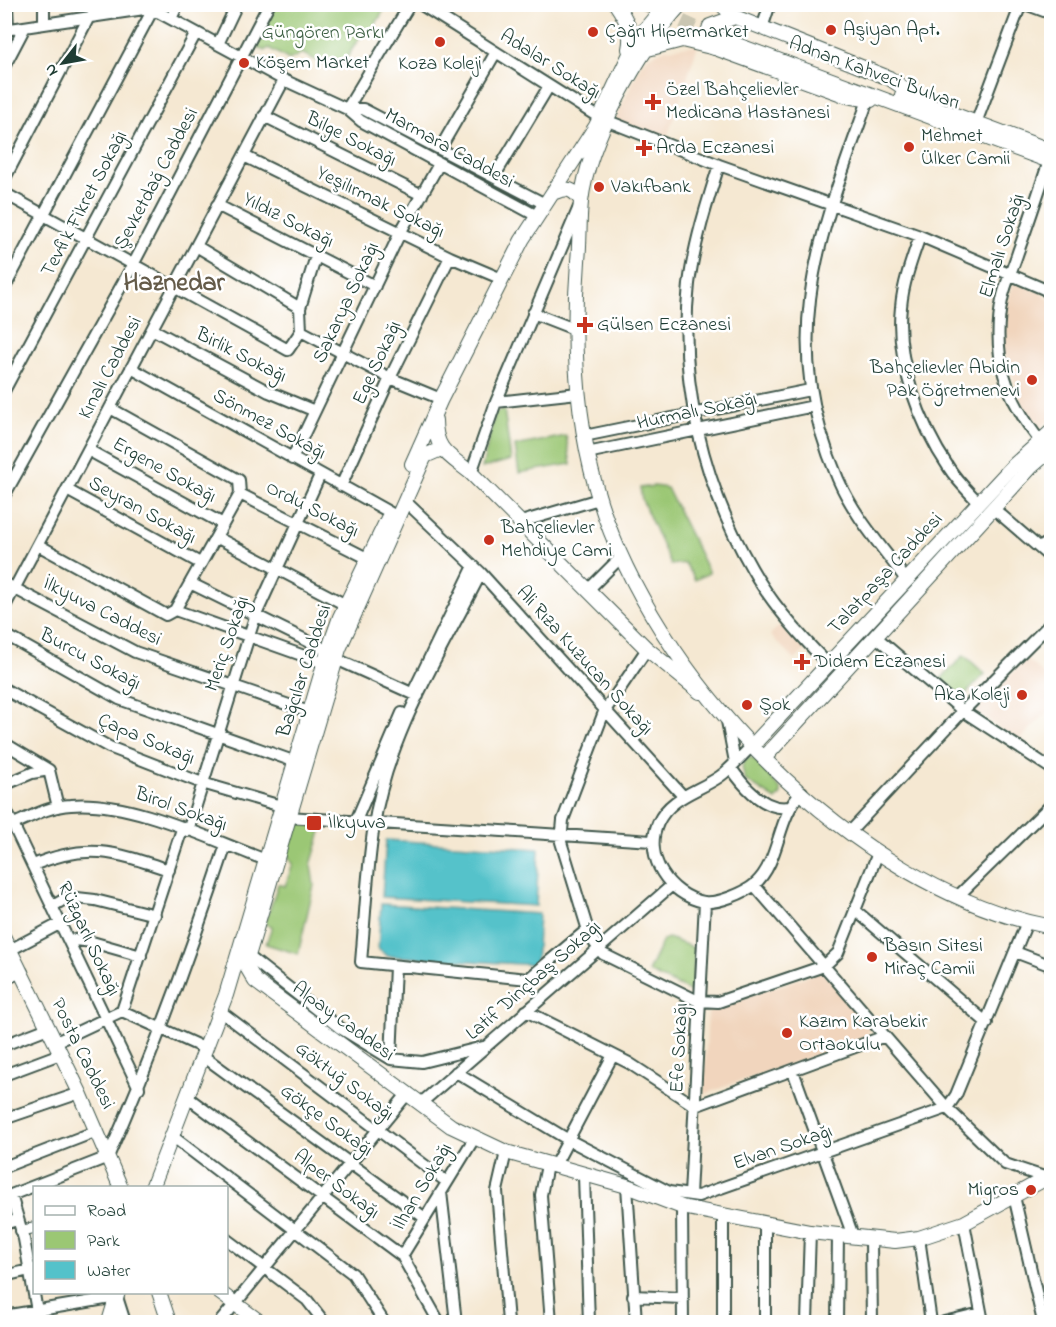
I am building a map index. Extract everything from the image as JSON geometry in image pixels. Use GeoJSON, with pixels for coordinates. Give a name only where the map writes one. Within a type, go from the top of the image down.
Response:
{"type":"FeatureCollection","features":[{"type":"Feature","properties":{"kind":"main road","name":"Bağcılar Caddesi"},"geometry":{"type":"LineString","coordinates":[[581,200],[604,120],[628,55],[637,39],[666,4]]}},
{"type":"Feature","properties":{"kind":"main road","name":"Bağcılar Caddesi"},"geometry":{"type":"LineString","coordinates":[[330,658],[346,605],[391,513],[438,405],[502,279],[537,216],[604,120],[655,33],[681,4]]}},
{"type":"Feature","properties":{"kind":"main road"},"geometry":{"type":"LineString","coordinates":[[720,4],[735,17],[889,78],[926,104]]}},
{"type":"Feature","properties":{"kind":"main road"},"geometry":{"type":"LineString","coordinates":[[621,5],[632,36],[628,55]]}},
{"type":"Feature","properties":{"kind":"main road"},"geometry":{"type":"LineString","coordinates":[[735,17],[728,17],[710,26],[707,36],[847,96],[892,101]]}},
{"type":"Feature","properties":{"kind":"main road"},"geometry":{"type":"LineString","coordinates":[[645,50],[682,40],[716,38]]}},
{"type":"Feature","properties":{"kind":"main road","name":"Adnan Kahveci Bulvarı"},"geometry":{"type":"LineString","coordinates":[[716,38],[926,104],[976,123],[1051,158]]}},
{"type":"Feature","properties":{"kind":"main road","name":"Adnan Kahveci Bulvarı"},"geometry":{"type":"LineString","coordinates":[[716,38],[1051,158]]}},
{"type":"Feature","properties":{"kind":"main road"},"geometry":{"type":"LineString","coordinates":[[555,192],[566,188],[572,190],[581,200],[574,329],[578,393],[587,453],[599,499],[621,557],[656,621],[722,712],[752,746],[768,753],[802,792],[849,833],[878,854],[957,897],[989,911],[1052,927]]}},
{"type":"Feature","properties":{"kind":"main road"},"geometry":{"type":"LineString","coordinates":[[438,405],[435,436],[441,449],[471,473],[647,649],[722,712]]}},
{"type":"Feature","properties":{"kind":"main road","name":"Talatpaşa Caddesi"},"geometry":{"type":"LineString","coordinates":[[768,753],[993,508],[1046,445],[1052,431]]}},
{"type":"Feature","properties":{"kind":"main road","name":"Talatpaşa Caddesi"},"geometry":{"type":"LineString","coordinates":[[752,746],[979,503],[1046,445]]}},
{"type":"Feature","properties":{"kind":"main road"},"geometry":{"type":"LineString","coordinates":[[226,994],[235,987],[255,981],[248,969],[248,956],[284,812],[316,714],[330,658],[371,579],[425,456],[441,449]]}},
{"type":"Feature","properties":{"kind":"main road"},"geometry":{"type":"LineString","coordinates":[[647,649],[658,634],[656,621]]}},
{"type":"Feature","properties":{"kind":"main road","name":"Bağcılar Caddesi"},"geometry":{"type":"LineString","coordinates":[[154,1186],[226,994],[266,860],[284,812],[296,762],[316,714]]}},
{"type":"Feature","properties":{"kind":"main road","name":"Posta Caddesi"},"geometry":{"type":"LineString","coordinates":[[8,944],[80,1093],[120,1186]]}},
{"type":"Feature","properties":{"kind":"main road","name":"Alpay Caddesi"},"geometry":{"type":"LineString","coordinates":[[255,981],[452,1126],[506,1152],[584,1176],[627,1186],[682,1207],[810,1232],[871,1239],[919,1238],[964,1223],[1049,1177]]}},
{"type":"Feature","properties":{"kind":"main road"},"geometry":{"type":"LineString","coordinates":[[682,1207],[690,1195]]}},
{"type":"Feature","properties":{"kind":"main road"},"geometry":{"type":"LineString","coordinates":[[159,1294],[170,1321]]}},
{"type":"Feature","properties":{"kind":"main road"},"geometry":{"type":"LineString","coordinates":[[221,1294],[260,1323]]}},
{"type":"Feature","properties":{"kind":"main road"},"geometry":{"type":"LineString","coordinates":[[109,1323],[118,1295]]}},
{"type":"Feature","properties":{"kind":"street"},"geometry":{"type":"LineString","coordinates":[[8,4],[6,29],[89,17],[112,9],[146,8],[346,110],[363,109],[441,147],[545,204]]}},
{"type":"Feature","properties":{"kind":"street"},"geometry":{"type":"LineString","coordinates":[[44,4],[44,24]]}},
{"type":"Feature","properties":{"kind":"street"},"geometry":{"type":"LineString","coordinates":[[171,19],[178,4]]}},
{"type":"Feature","properties":{"kind":"street"},"geometry":{"type":"LineString","coordinates":[[218,44],[237,4]]}},
{"type":"Feature","properties":{"kind":"street","name":"Şevketdağ Caddesi"},"geometry":{"type":"LineString","coordinates":[[4,496],[134,263],[269,4]]}},
{"type":"Feature","properties":{"kind":"street"},"geometry":{"type":"LineString","coordinates":[[346,110],[410,4]]}},
{"type":"Feature","properties":{"kind":"street","name":"Adalar Sokağı"},"geometry":{"type":"LineString","coordinates":[[420,4],[604,120],[719,165],[920,236],[1044,289],[1052,296]]}},
{"type":"Feature","properties":{"kind":"street"},"geometry":{"type":"LineString","coordinates":[[762,28],[770,4]]}},
{"type":"Feature","properties":{"kind":"street"},"geometry":{"type":"LineString","coordinates":[[976,123],[1021,4]]}},
{"type":"Feature","properties":{"kind":"street"},"geometry":{"type":"LineString","coordinates":[[1025,4],[1052,14]]}},
{"type":"Feature","properties":{"kind":"street"},"geometry":{"type":"LineString","coordinates":[[4,289],[45,213],[146,8]]}},
{"type":"Feature","properties":{"kind":"street"},"geometry":{"type":"LineString","coordinates":[[4,180],[89,17]]}},
{"type":"Feature","properties":{"kind":"street"},"geometry":{"type":"LineString","coordinates":[[4,67],[25,27]]}},
{"type":"Feature","properties":{"kind":"street","name":"Tevfik Fikret Sokağı"},"geometry":{"type":"LineString","coordinates":[[4,392],[196,33]]}},
{"type":"Feature","properties":{"kind":"street"},"geometry":{"type":"LineString","coordinates":[[441,147],[496,52]]}},
{"type":"Feature","properties":{"kind":"street","name":"Kınalı Caddesi"},"geometry":{"type":"LineString","coordinates":[[4,608],[284,80]]}},
{"type":"Feature","properties":{"kind":"street"},"geometry":{"type":"LineString","coordinates":[[494,177],[549,86]]}},
{"type":"Feature","properties":{"kind":"street"},"geometry":{"type":"LineString","coordinates":[[868,100],[831,205],[815,259],[807,307],[810,390],[838,480],[855,510],[907,581]]}},
{"type":"Feature","properties":{"kind":"street","name":"Marmara Caddesi"},"geometry":{"type":"LineString","coordinates":[[346,110],[361,121],[537,216]]}},
{"type":"Feature","properties":{"kind":"street","name":"Bilge Sokağı"},"geometry":{"type":"LineString","coordinates":[[264,116],[422,195]]}},
{"type":"Feature","properties":{"kind":"street","name":"Yeşilırmak Sokağı"},"geometry":{"type":"LineString","coordinates":[[244,156],[450,257],[502,279]]}},
{"type":"Feature","properties":{"kind":"street","name":"Elmalı Sokağı"},"geometry":{"type":"LineString","coordinates":[[1046,445],[1018,414],[999,354],[998,327],[1002,298],[1051,158]]}},
{"type":"Feature","properties":{"kind":"street","name":"Sakarya Sokağı"},"geometry":{"type":"LineString","coordinates":[[292,459],[400,233],[439,164]]}},
{"type":"Feature","properties":{"kind":"street"},"geometry":{"type":"LineString","coordinates":[[719,165],[705,213],[690,283],[687,367],[694,415],[710,476],[751,569],[780,610],[829,665]]}},
{"type":"Feature","properties":{"kind":"street"},"geometry":{"type":"LineString","coordinates":[[4,193],[45,213],[288,350],[301,331],[300,308],[316,256]]}},
{"type":"Feature","properties":{"kind":"street","name":"Bağcılar Caddesi"},"geometry":{"type":"LineString","coordinates":[[471,473],[496,402],[581,200]]}},
{"type":"Feature","properties":{"kind":"street","name":"Yıldız Sokağı"},"geometry":{"type":"LineString","coordinates":[[217,205],[375,286]]}},
{"type":"Feature","properties":{"kind":"street"},"geometry":{"type":"LineString","coordinates":[[920,236],[907,272],[900,309],[902,348],[920,409],[933,442],[950,470],[979,503]]}},
{"type":"Feature","properties":{"kind":"street"},"geometry":{"type":"LineString","coordinates":[[196,246],[300,308]]}},
{"type":"Feature","properties":{"kind":"street","name":"Ege Sokağı"},"geometry":{"type":"LineString","coordinates":[[341,486],[390,378],[450,257]]}},
{"type":"Feature","properties":{"kind":"street"},"geometry":{"type":"LineString","coordinates":[[533,313],[574,329]]}},
{"type":"Feature","properties":{"kind":"street","name":"Birlik Sokağı"},"geometry":{"type":"LineString","coordinates":[[152,329],[269,392],[315,411]]}},
{"type":"Feature","properties":{"kind":"street"},"geometry":{"type":"LineString","coordinates":[[301,331],[438,405]]}},
{"type":"Feature","properties":{"kind":"street","name":"Sönmez Sokağı"},"geometry":{"type":"LineString","coordinates":[[131,368],[391,513]]}},
{"type":"Feature","properties":{"kind":"street","name":"Hurmalı Sokağı"},"geometry":{"type":"LineString","coordinates":[[584,436],[810,390]]}},
{"type":"Feature","properties":{"kind":"street"},"geometry":{"type":"LineString","coordinates":[[496,402],[578,393]]}},
{"type":"Feature","properties":{"kind":"street","name":"Hurmalı Sokağı"},"geometry":{"type":"LineString","coordinates":[[587,453],[814,406]]}},
{"type":"Feature","properties":{"kind":"street"},"geometry":{"type":"LineString","coordinates":[[38,545],[166,615],[176,610],[240,494],[239,480],[110,408]]}},
{"type":"Feature","properties":{"kind":"street","name":"Ergene Sokağı"},"geometry":{"type":"LineString","coordinates":[[88,450],[223,524]]}},
{"type":"Feature","properties":{"kind":"street","name":"Meriç Sokağı"},"geometry":{"type":"LineString","coordinates":[[122,1011],[169,870],[202,783],[248,635],[276,568],[320,475]]}},
{"type":"Feature","properties":{"kind":"street","name":"Seyran Sokağı"},"geometry":{"type":"LineString","coordinates":[[67,490],[200,563]]}},
{"type":"Feature","properties":{"kind":"street","name":"Ordu Sokağı"},"geometry":{"type":"LineString","coordinates":[[240,494],[369,559]]}},
{"type":"Feature","properties":{"kind":"street"},"geometry":{"type":"LineString","coordinates":[[521,522],[599,499]]}},
{"type":"Feature","properties":{"kind":"street","name":"Ali Rıza Kuzucan Sokağı"},"geometry":{"type":"LineString","coordinates":[[405,501],[477,571],[683,796]]}},
{"type":"Feature","properties":{"kind":"street"},"geometry":{"type":"LineString","coordinates":[[993,508],[1052,559]]}},
{"type":"Feature","properties":{"kind":"street"},"geometry":{"type":"LineString","coordinates":[[216,537],[346,605]]}},
{"type":"Feature","properties":{"kind":"street"},"geometry":{"type":"LineString","coordinates":[[1040,548],[1052,539]]}},
{"type":"Feature","properties":{"kind":"street"},"geometry":{"type":"LineString","coordinates":[[588,590],[621,557]]}},
{"type":"Feature","properties":{"kind":"street"},"geometry":{"type":"LineString","coordinates":[[355,823],[415,694],[477,571]]}},
{"type":"Feature","properties":{"kind":"street","name":"İlkyuva Caddesi"},"geometry":{"type":"LineString","coordinates":[[4,583],[135,652],[316,714]]}},
{"type":"Feature","properties":{"kind":"street"},"geometry":{"type":"LineString","coordinates":[[190,583],[330,658],[415,694]]}},
{"type":"Feature","properties":{"kind":"street"},"geometry":{"type":"LineString","coordinates":[[176,610],[248,635],[330,658]]}},
{"type":"Feature","properties":{"kind":"street"},"geometry":{"type":"LineString","coordinates":[[849,833],[963,711],[1052,622]]}},
{"type":"Feature","properties":{"kind":"street","name":"Burcu Sokağı"},"geometry":{"type":"LineString","coordinates":[[4,634],[119,699],[218,732],[296,762]]}},
{"type":"Feature","properties":{"kind":"street"},"geometry":{"type":"LineString","coordinates":[[875,636],[963,711],[1052,769]]}},
{"type":"Feature","properties":{"kind":"street"},"geometry":{"type":"LineString","coordinates":[[647,649],[604,712],[563,820],[561,842],[588,929],[603,954],[700,1001],[718,1002],[824,966],[838,952],[878,854]]}},
{"type":"Feature","properties":{"kind":"street","name":"Çapa Sokağı"},"geometry":{"type":"LineString","coordinates":[[4,689],[109,747],[284,812],[374,825],[652,841]]}},
{"type":"Feature","properties":{"kind":"street"},"geometry":{"type":"LineString","coordinates":[[415,694],[396,745],[374,825],[361,962],[528,979],[588,929]]}},
{"type":"Feature","properties":{"kind":"street"},"geometry":{"type":"LineString","coordinates":[[722,712],[733,765],[745,788],[760,799],[780,808],[789,807]]}},
{"type":"Feature","properties":{"kind":"street"},"geometry":{"type":"LineString","coordinates":[[4,743],[50,770],[58,807]]}},
{"type":"Feature","properties":{"kind":"street"},"geometry":{"type":"LineString","coordinates":[[752,746],[717,778],[683,796],[669,807],[659,822],[652,841],[661,872],[671,886],[705,903],[736,896],[754,885],[768,868],[789,807],[802,792]]}},
{"type":"Feature","properties":{"kind":"street"},"geometry":{"type":"LineString","coordinates":[[4,785],[32,773],[50,770]]}},
{"type":"Feature","properties":{"kind":"street"},"geometry":{"type":"LineString","coordinates":[[957,897],[1052,804]]}},
{"type":"Feature","properties":{"kind":"street","name":"Birol Sokağı"},"geometry":{"type":"LineString","coordinates":[[14,824],[58,807],[71,805],[125,808],[266,860]]}},
{"type":"Feature","properties":{"kind":"street","name":"Rüzgarlı Sokağı"},"geometry":{"type":"LineString","coordinates":[[4,806],[139,1088]]}},
{"type":"Feature","properties":{"kind":"street"},"geometry":{"type":"LineString","coordinates":[[4,1276],[32,1269],[10,1197],[12,1193],[108,1157],[139,1088],[184,972],[226,845]]}},
{"type":"Feature","properties":{"kind":"street"},"geometry":{"type":"LineString","coordinates":[[33,865],[60,853],[89,850],[119,854],[169,870]]}},
{"type":"Feature","properties":{"kind":"street"},"geometry":{"type":"LineString","coordinates":[[754,885],[947,1108],[1005,1164],[1049,1177]]}},
{"type":"Feature","properties":{"kind":"street","name":"Latif Dinçbaş Sokağı"},"geometry":{"type":"LineString","coordinates":[[421,1103],[671,886]]}},
{"type":"Feature","properties":{"kind":"street"},"geometry":{"type":"LineString","coordinates":[[53,906],[68,897],[95,900],[154,915]]}},
{"type":"Feature","properties":{"kind":"street","name":"Efe Sokağı"},"geometry":{"type":"LineString","coordinates":[[690,1195],[705,903]]}},
{"type":"Feature","properties":{"kind":"street"},"geometry":{"type":"LineString","coordinates":[[855,910],[987,1023]]}},
{"type":"Feature","properties":{"kind":"street"},"geometry":{"type":"LineString","coordinates":[[947,1108],[956,1095],[987,1023],[1027,922]]}},
{"type":"Feature","properties":{"kind":"street"},"geometry":{"type":"LineString","coordinates":[[8,944],[61,923]]}},
{"type":"Feature","properties":{"kind":"street"},"geometry":{"type":"LineString","coordinates":[[68,939],[92,942],[141,956]]}},
{"type":"Feature","properties":{"kind":"street"},"geometry":{"type":"LineString","coordinates":[[1015,952],[1052,966]]}},
{"type":"Feature","properties":{"kind":"street"},"geometry":{"type":"LineString","coordinates":[[248,956],[340,1028],[391,1059],[422,1062],[486,1046]]}},
{"type":"Feature","properties":{"kind":"street"},"geometry":{"type":"LineString","coordinates":[[391,1059],[395,966]]}},
{"type":"Feature","properties":{"kind":"street"},"geometry":{"type":"LineString","coordinates":[[4,980],[22,972]]}},
{"type":"Feature","properties":{"kind":"street"},"geometry":{"type":"LineString","coordinates":[[4,1075],[58,1048],[106,1018],[122,1011]]}},
{"type":"Feature","properties":{"kind":"street","name":"Gökçe Sokağı"},"geometry":{"type":"LineString","coordinates":[[122,1011],[162,1028],[205,1052],[425,1218]]}},
{"type":"Feature","properties":{"kind":"street","name":"Göktuğ Sokağı"},"geometry":{"type":"LineString","coordinates":[[220,1011],[379,1130],[444,1187]]}},
{"type":"Feature","properties":{"kind":"street"},"geometry":{"type":"LineString","coordinates":[[526,1011],[613,1055],[695,1106],[885,1036]]}},
{"type":"Feature","properties":{"kind":"street"},"geometry":{"type":"LineString","coordinates":[[4,1045],[48,1028]]}},
{"type":"Feature","properties":{"kind":"street"},"geometry":{"type":"LineString","coordinates":[[551,1323],[541,1196],[550,1166],[613,1055]]}},
{"type":"Feature","properties":{"kind":"street"},"geometry":{"type":"LineString","coordinates":[[793,1071],[853,1236]]}},
{"type":"Feature","properties":{"kind":"street","name":"Elvan Sokağı"},"geometry":{"type":"LineString","coordinates":[[456,1072],[567,1139],[669,1192],[698,1196],[947,1108]]}},
{"type":"Feature","properties":{"kind":"street"},"geometry":{"type":"LineString","coordinates":[[4,1119],[80,1093]]}},
{"type":"Feature","properties":{"kind":"street"},"geometry":{"type":"LineString","coordinates":[[220,1323],[408,1094]]}},
{"type":"Feature","properties":{"kind":"street","name":"Alper Sokağı"},"geometry":{"type":"LineString","coordinates":[[188,1097],[402,1256],[439,1323]]}},
{"type":"Feature","properties":{"kind":"street"},"geometry":{"type":"LineString","coordinates":[[4,1167],[97,1131]]}},
{"type":"Feature","properties":{"kind":"street"},"geometry":{"type":"LineString","coordinates":[[172,1136],[353,1274],[384,1323]]}},
{"type":"Feature","properties":{"kind":"street","name":"İlhan Sokağı"},"geometry":{"type":"LineString","coordinates":[[402,1256],[475,1137]]}},
{"type":"Feature","properties":{"kind":"street"},"geometry":{"type":"LineString","coordinates":[[506,1152],[497,1191],[508,1323]]}},
{"type":"Feature","properties":{"kind":"street"},"geometry":{"type":"LineString","coordinates":[[584,1176],[588,1323]]}},
{"type":"Feature","properties":{"kind":"street"},"geometry":{"type":"LineString","coordinates":[[627,1186],[636,1323]]}},
{"type":"Feature","properties":{"kind":"street"},"geometry":{"type":"LineString","coordinates":[[444,1187],[456,1323]]}},
{"type":"Feature","properties":{"kind":"street"},"geometry":{"type":"LineString","coordinates":[[1014,1196],[1043,1323]]}},
{"type":"Feature","properties":{"kind":"street"},"geometry":{"type":"LineString","coordinates":[[682,1207],[683,1323]]}},
{"type":"Feature","properties":{"kind":"street"},"geometry":{"type":"LineString","coordinates":[[723,1215],[723,1323]]}},
{"type":"Feature","properties":{"kind":"street"},"geometry":{"type":"LineString","coordinates":[[4,1224],[17,1220]]}},
{"type":"Feature","properties":{"kind":"street"},"geometry":{"type":"LineString","coordinates":[[765,1223],[765,1323]]}},
{"type":"Feature","properties":{"kind":"street"},"geometry":{"type":"LineString","coordinates":[[944,1323],[982,1318],[964,1223]]}},
{"type":"Feature","properties":{"kind":"street"},"geometry":{"type":"LineString","coordinates":[[21,1231],[33,1228]]}},
{"type":"Feature","properties":{"kind":"street"},"geometry":{"type":"LineString","coordinates":[[807,1323],[810,1232]]}},
{"type":"Feature","properties":{"kind":"street"},"geometry":{"type":"LineString","coordinates":[[837,1323],[838,1234]]}},
{"type":"Feature","properties":{"kind":"street"},"geometry":{"type":"LineString","coordinates":[[919,1238],[931,1323]]}},
{"type":"Feature","properties":{"kind":"street"},"geometry":{"type":"LineString","coordinates":[[871,1239],[872,1323]]}},
{"type":"Feature","properties":{"kind":"street"},"geometry":{"type":"LineString","coordinates":[[228,1240],[307,1300],[324,1323]]}},
{"type":"Feature","properties":{"kind":"street"},"geometry":{"type":"LineString","coordinates":[[35,1294],[39,1323]]}},
{"type":"Feature","properties":{"kind":"street"},"geometry":{"type":"LineString","coordinates":[[4,1316],[118,1295],[125,1323]]}},
{"type":"Feature","properties":{"kind":"street"},"geometry":{"type":"LineString","coordinates":[[633,1296],[682,1298]]}},
{"type":"Feature","properties":{"kind":"shaded area"},"geometry":{"type":"Polygon","coordinates":[[[698,45],[666,141],[614,122],[642,63],[649,56],[666,49],[698,45]]]}},
{"type":"Feature","properties":{"kind":"shaded area"},"geometry":{"type":"Polygon","coordinates":[[[1014,282],[1042,293],[1051,301],[1052,418],[1038,430],[1023,409],[1004,350],[1007,304],[1014,282]]]}},
{"type":"Feature","properties":{"kind":"shaded area"},"geometry":{"type":"Polygon","coordinates":[[[781,624],[806,649],[795,660],[770,635],[781,624]]]}},
{"type":"Feature","properties":{"kind":"shaded area","name":"Aka Koleji"},"geometry":{"type":"Polygon","coordinates":[[[1027,659],[1051,681],[1051,709],[1019,740],[1015,740],[976,710],[1027,659]]]}},
{"type":"Feature","properties":{"kind":"shaded area","name":"Kazım Karabekir Ortaokulu"},"geometry":{"type":"Polygon","coordinates":[[[824,970],[870,1029],[865,1037],[704,1094],[708,1011],[824,970]]]}},
{"type":"Feature","properties":{"kind":"green space","name":"Güngören Parkı"},"geometry":{"type":"Polygon","coordinates":[[[276,4],[387,5],[371,32],[359,38],[345,61],[332,59],[324,65],[302,53],[289,60],[269,48],[264,51],[255,46],[276,4]]]}},
{"type":"Feature","properties":{"kind":"green space"},"geometry":{"type":"Polygon","coordinates":[[[504,409],[511,460],[482,468],[495,413],[504,409]]]}},
{"type":"Feature","properties":{"kind":"green space"},"geometry":{"type":"Polygon","coordinates":[[[566,436],[571,464],[519,473],[515,446],[566,436]]]}},
{"type":"Feature","properties":{"kind":"green space"},"geometry":{"type":"Polygon","coordinates":[[[654,486],[667,488],[709,573],[695,580],[685,563],[671,565],[642,500],[640,488],[654,486]]]}},
{"type":"Feature","properties":{"kind":"green space"},"geometry":{"type":"Polygon","coordinates":[[[964,655],[985,674],[959,701],[938,682],[964,655]]]}},
{"type":"Feature","properties":{"kind":"green space"},"geometry":{"type":"Polygon","coordinates":[[[749,757],[755,759],[780,789],[781,794],[776,800],[745,780],[742,767],[745,759],[749,757]]]}},
{"type":"Feature","properties":{"kind":"green space"},"geometry":{"type":"Polygon","coordinates":[[[298,820],[324,822],[311,865],[314,885],[298,954],[266,944],[272,926],[265,924],[278,884],[285,886],[293,864],[286,853],[298,820]]]}},
{"type":"Feature","properties":{"kind":"green space"},"geometry":{"type":"Polygon","coordinates":[[[668,938],[695,948],[692,992],[648,972],[663,940],[668,938]]]}},
{"type":"Feature","properties":{"kind":"water"},"geometry":{"type":"Polygon","coordinates":[[[386,840],[539,849],[536,906],[382,897],[386,840]]]}},
{"type":"Feature","properties":{"kind":"water"},"geometry":{"type":"Polygon","coordinates":[[[381,904],[539,914],[536,965],[387,956],[378,949],[381,904]]]}},
{"type":"Feature","properties":{"kind":"tunnel"},"geometry":{"type":"LineString","coordinates":[[644,4],[716,37]]}},
{"type":"Feature","properties":{"kind":"place","name":"Aşiyan Apt."},"geometry":{"type":"Point","coordinates":[831,30]}},
{"type":"Feature","properties":{"kind":"place","name":"Çağrı Hipermarket"},"geometry":{"type":"Point","coordinates":[593,32]}},
{"type":"Feature","properties":{"kind":"place","name":"Koza Koleji"},"geometry":{"type":"Point","coordinates":[440,42]}},
{"type":"Feature","properties":{"kind":"place","name":"Köşem Market"},"geometry":{"type":"Point","coordinates":[244,63]}},
{"type":"Feature","properties":{"kind":"place","name":"Özel Bahçelievler Medicana Hastanesi"},"geometry":{"type":"Point","coordinates":[653,102]}},
{"type":"Feature","properties":{"kind":"place","name":"Mehmet Ülker Camii"},"geometry":{"type":"Point","coordinates":[909,147]}},
{"type":"Feature","properties":{"kind":"place","name":"Arda Eczanesi"},"geometry":{"type":"Point","coordinates":[644,148]}},
{"type":"Feature","properties":{"kind":"place","name":"Vakıfbank"},"geometry":{"type":"Point","coordinates":[599,187]}},
{"type":"Feature","properties":{"kind":"place","name":"Gülsen Eczanesi"},"geometry":{"type":"Point","coordinates":[585,325]}},
{"type":"Feature","properties":{"kind":"place","name":"Bahçelievler Abidin Pak Öğretmenevi"},"geometry":{"type":"Point","coordinates":[1032,380]}},
{"type":"Feature","properties":{"kind":"place","name":"Bahçelievler Mehdiye Cami"},"geometry":{"type":"Point","coordinates":[489,540]}},
{"type":"Feature","properties":{"kind":"place","name":"Didem Eczanesi"},"geometry":{"type":"Point","coordinates":[802,662]}},
{"type":"Feature","properties":{"kind":"place","name":"Aka Koleji"},"geometry":{"type":"Point","coordinates":[1022,695]}},
{"type":"Feature","properties":{"kind":"place","name":"Şok"},"geometry":{"type":"Point","coordinates":[747,705]}},
{"type":"Feature","properties":{"kind":"place","name":"İlkyuva"},"geometry":{"type":"Point","coordinates":[314,823]}},
{"type":"Feature","properties":{"kind":"place","name":"Basın Sitesi Miraç Camii"},"geometry":{"type":"Point","coordinates":[872,957]}},
{"type":"Feature","properties":{"kind":"place","name":"Kazım Karabekir Ortaokulu"},"geometry":{"type":"Point","coordinates":[787,1033]}},
{"type":"Feature","properties":{"kind":"place","name":"Migros"},"geometry":{"type":"Point","coordinates":[1031,1190]}},
{"type":"Feature","properties":{"kind":"district","name":"Haznedar"},"geometry":{"type":"Point","coordinates":[174,284]}}]}
